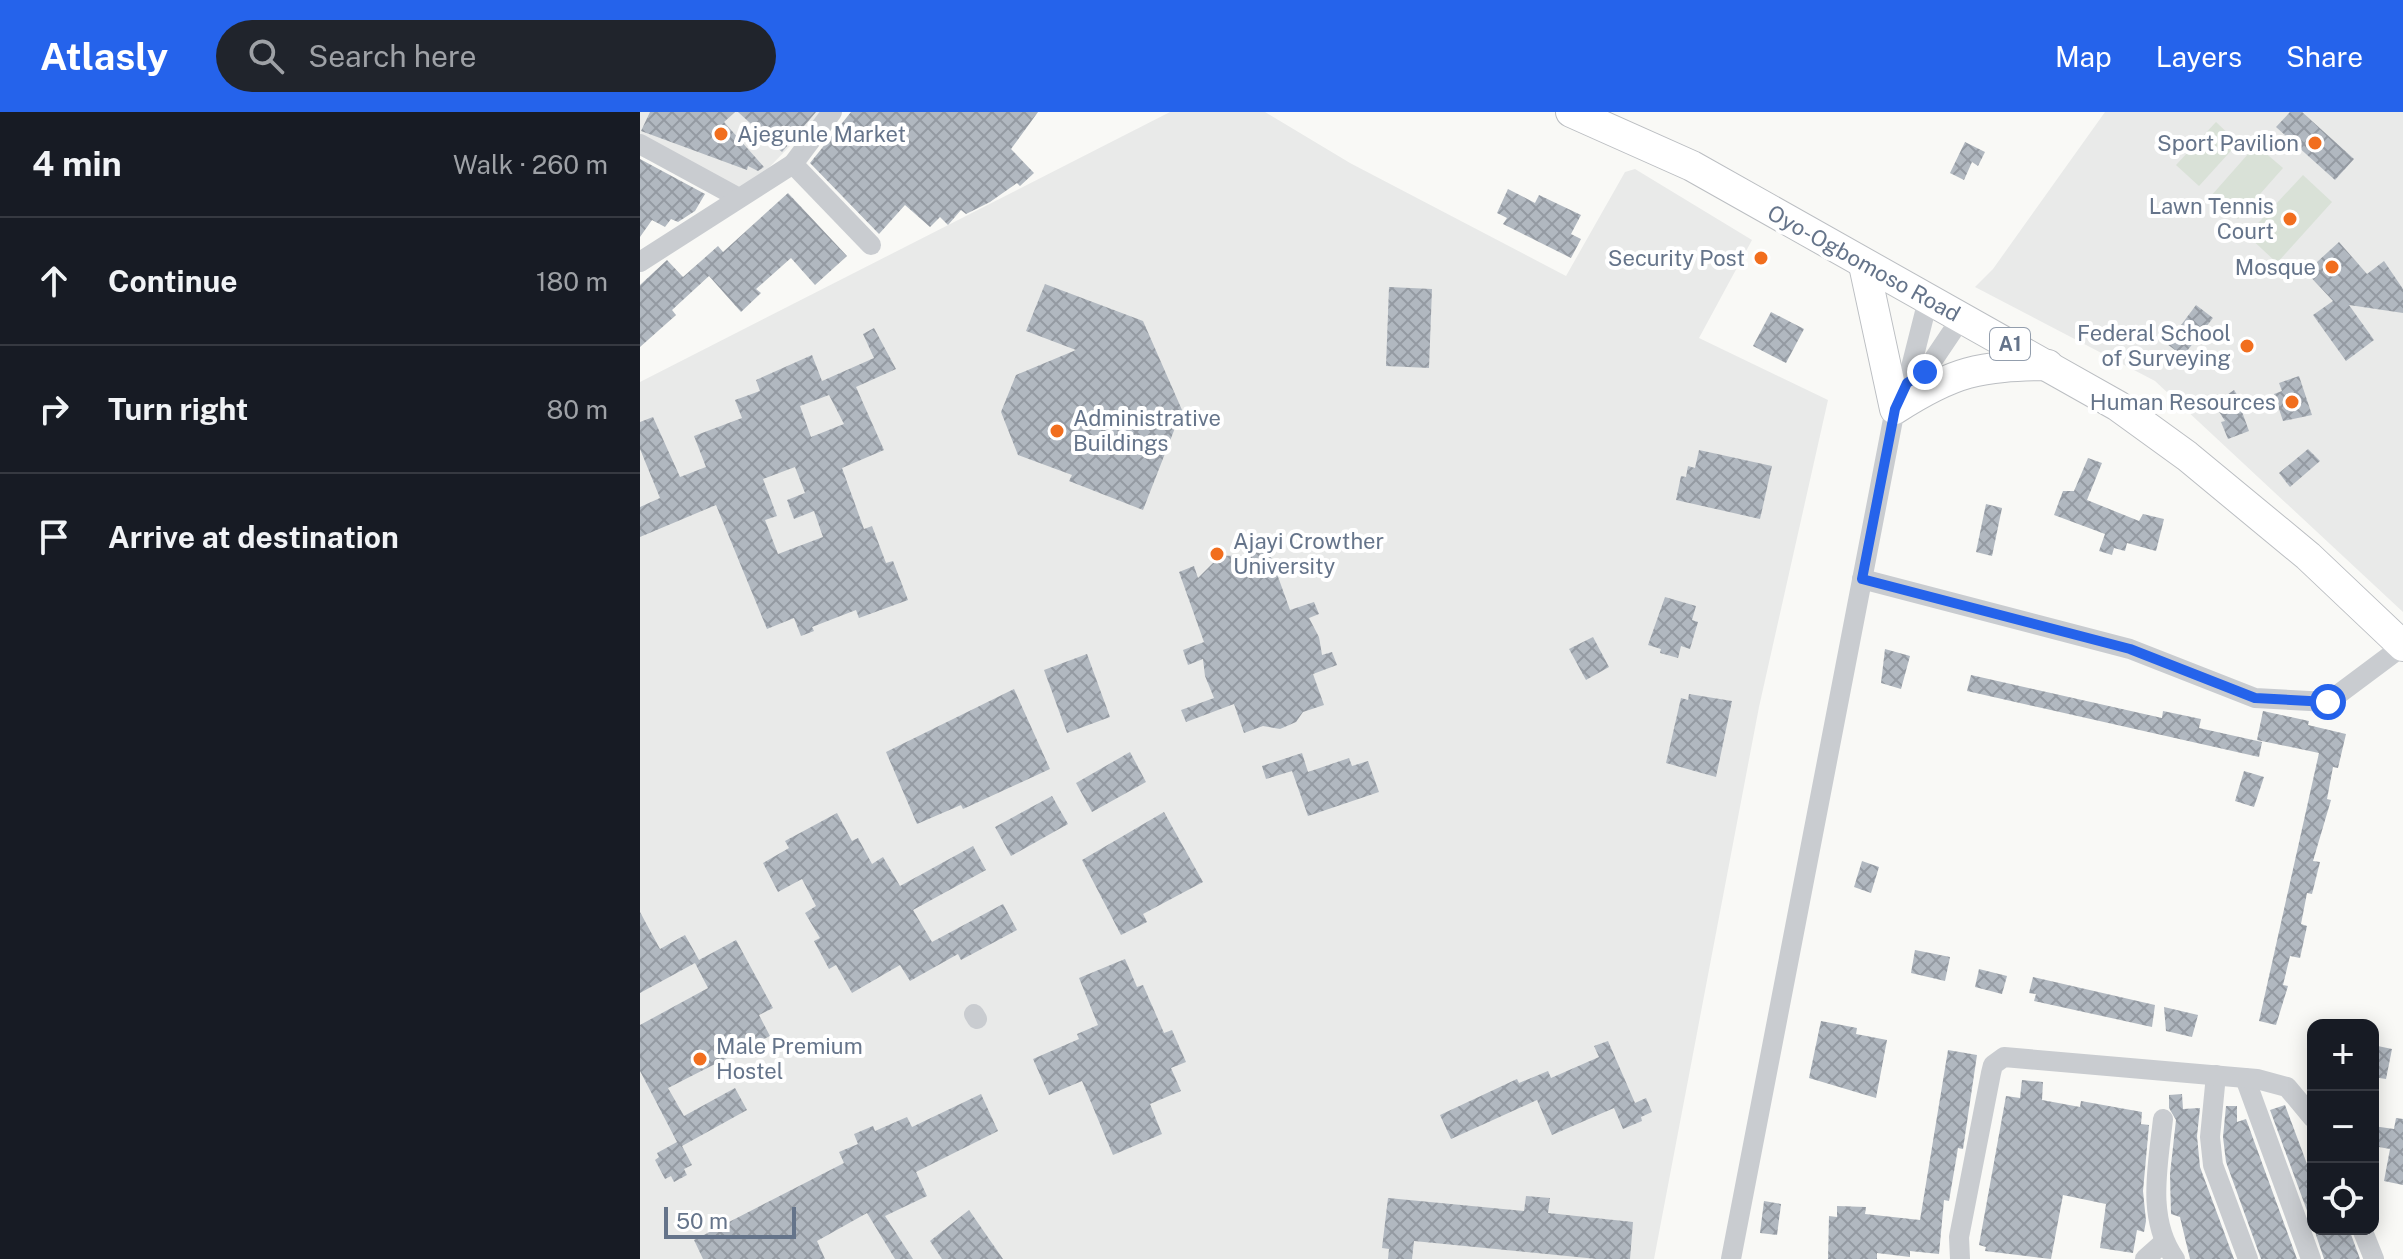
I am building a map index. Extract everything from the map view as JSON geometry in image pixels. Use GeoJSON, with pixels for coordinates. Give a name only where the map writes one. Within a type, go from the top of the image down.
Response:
{"type":"FeatureCollection","features":[{"type":"Feature","properties":{"kind":"highway","name":"Oyo-Ogbomoso Road"},"geometry":{"type":"LineString","coordinates":[[1571,112],[1692,166],[2118,406],[2187,456],[2308,556],[2403,646]]}},
{"type":"Feature","properties":{"kind":"highway"},"geometry":{"type":"LineString","coordinates":[[1864,265],[1901,396],[1987,366],[2048,365]]}},
{"type":"Feature","properties":{"kind":"street"},"geometry":{"type":"LineString","coordinates":[[640,262],[793,164],[832,112]]}},
{"type":"Feature","properties":{"kind":"street"},"geometry":{"type":"LineString","coordinates":[[640,144],[739,198]]}},
{"type":"Feature","properties":{"kind":"street"},"geometry":{"type":"LineString","coordinates":[[793,164],[871,245]]}},
{"type":"Feature","properties":{"kind":"street"},"geometry":{"type":"LineString","coordinates":[[1731,1259],[1862,579],[1901,396],[1928,300]]}},
{"type":"Feature","properties":{"kind":"street"},"geometry":{"type":"LineString","coordinates":[[1901,396],[1925,372],[1962,317]]}},
{"type":"Feature","properties":{"kind":"street"},"geometry":{"type":"LineString","coordinates":[[1862,579],[2130,649],[2255,698],[2328,702],[2403,646]]}},
{"type":"Feature","properties":{"kind":"street"},"geometry":{"type":"LineString","coordinates":[[1960,1259],[1965,1207],[1991,1073],[1998,1060],[2011,1057],[2245,1078],[2287,1087],[2307,1111]]}},
{"type":"Feature","properties":{"kind":"street"},"geometry":{"type":"LineString","coordinates":[[2216,1075],[2210,1137],[2213,1165],[2248,1259]]}},
{"type":"Feature","properties":{"kind":"street"},"geometry":{"type":"LineString","coordinates":[[2245,1078],[2311,1259]]}},
{"type":"Feature","properties":{"kind":"street"},"geometry":{"type":"LineString","coordinates":[[2145,1259],[2169,1251],[2156,1212],[2163,1119]]}},
{"type":"Feature","properties":{"kind":"street"},"geometry":{"type":"LineString","coordinates":[[2364,1235],[2374,1259]]}},
{"type":"Feature","properties":{"kind":"shaded area","name":"Ajegunle Market"},"geometry":{"type":"Polygon","coordinates":[[[640,112],[823,112],[750,187],[722,192],[640,156],[640,112]]]}},
{"type":"Feature","properties":{"kind":"shaded area","name":"Ajayi Crowther University"},"geometry":{"type":"Polygon","coordinates":[[[1170,112],[1265,112],[1350,163],[1566,276],[1625,172],[1635,169],[1752,240],[1699,338],[1828,400],[1759,707],[1654,1259],[640,1259],[640,382],[1170,112]]]}},
{"type":"Feature","properties":{"kind":"shaded area","name":"Federal School of Surveying"},"geometry":{"type":"Polygon","coordinates":[[[2105,112],[2403,112],[2403,612],[2155,381],[1975,287],[1993,269],[2105,112]]]}},
{"type":"Feature","properties":{"kind":"shaded area"},"geometry":{"type":"Polygon","coordinates":[[[2216,122],[2238,143],[2199,186],[2176,165],[2216,122]]]}},
{"type":"Feature","properties":{"kind":"shaded area"},"geometry":{"type":"Polygon","coordinates":[[[2256,145],[2283,168],[2238,219],[2211,196],[2256,145]]]}},
{"type":"Feature","properties":{"kind":"shaded area","name":"Lawn Tennis Court"},"geometry":{"type":"Polygon","coordinates":[[[2303,175],[2332,202],[2277,263],[2247,235],[2303,175]]]}},
{"type":"Feature","properties":{"kind":"building"},"geometry":{"type":"Polygon","coordinates":[[[650,112],[735,112],[724,122],[764,167],[758,171],[748,166],[747,170],[641,131],[650,112]]]}},
{"type":"Feature","properties":{"kind":"building"},"geometry":{"type":"Polygon","coordinates":[[[738,112],[816,112],[782,152],[738,112]]]}},
{"type":"Feature","properties":{"kind":"building"},"geometry":{"type":"Polygon","coordinates":[[[851,112],[1038,112],[1011,149],[1034,173],[1020,186],[1017,183],[990,202],[966,214],[961,210],[948,225],[940,217],[930,227],[905,205],[879,234],[810,163],[851,112]]]}},
{"type":"Feature","properties":{"kind":"building","name":"Sport Pavilion"},"geometry":{"type":"Polygon","coordinates":[[[2290,112],[2302,112],[2354,159],[2335,180],[2276,127],[2290,112]]]}},
{"type":"Feature","properties":{"kind":"building"},"geometry":{"type":"Polygon","coordinates":[[[1965,142],[1985,152],[1978,166],[1972,162],[1964,180],[1950,173],[1965,142]]]}},
{"type":"Feature","properties":{"kind":"building"},"geometry":{"type":"Polygon","coordinates":[[[640,159],[705,194],[695,211],[678,222],[671,219],[665,227],[652,220],[640,237],[640,159]]]}},
{"type":"Feature","properties":{"kind":"building"},"geometry":{"type":"Polygon","coordinates":[[[1508,189],[1535,203],[1539,195],[1581,215],[1571,234],[1581,239],[1571,258],[1503,224],[1507,218],[1497,213],[1508,189]]]}},
{"type":"Feature","properties":{"kind":"building"},"geometry":{"type":"Polygon","coordinates":[[[788,193],[847,256],[815,285],[791,258],[756,289],[761,293],[741,312],[709,276],[672,310],[676,315],[640,347],[640,285],[667,260],[683,277],[718,246],[723,252],[788,193]]]}},
{"type":"Feature","properties":{"kind":"building"},"geometry":{"type":"Polygon","coordinates":[[[2339,242],[2367,274],[2384,261],[2403,289],[2403,313],[2349,305],[2374,340],[2346,361],[2313,315],[2333,301],[2306,272],[2339,242]]]}},
{"type":"Feature","properties":{"kind":"building"},"geometry":{"type":"Polygon","coordinates":[[[1045,284],[1143,321],[1182,410],[1143,510],[1069,481],[1072,475],[1018,455],[1001,412],[1016,375],[1076,350],[1026,331],[1045,284]]]}},
{"type":"Feature","properties":{"kind":"building"},"geometry":{"type":"Polygon","coordinates":[[[1389,287],[1432,289],[1429,368],[1386,366],[1389,287]]]}},
{"type":"Feature","properties":{"kind":"building"},"geometry":{"type":"Polygon","coordinates":[[[2196,305],[2213,318],[2183,356],[2167,344],[2196,305]]]}},
{"type":"Feature","properties":{"kind":"building"},"geometry":{"type":"Polygon","coordinates":[[[1771,312],[1804,329],[1786,363],[1753,346],[1771,312]]]}},
{"type":"Feature","properties":{"kind":"building"},"geometry":{"type":"Polygon","coordinates":[[[874,328],[896,369],[856,387],[884,450],[842,468],[864,529],[872,526],[886,563],[893,561],[908,600],[859,618],[856,610],[812,627],[814,631],[801,636],[794,618],[767,629],[716,505],[640,537],[640,507],[660,498],[640,449],[640,422],[653,417],[680,477],[706,467],[694,436],[742,418],[735,400],[760,391],[756,380],[812,355],[822,381],[874,358],[863,334],[874,328]],[[829,395],[800,406],[811,437],[844,424],[829,395]],[[795,467],[763,479],[777,516],[765,520],[778,554],[823,537],[814,511],[794,519],[787,500],[805,493],[795,467]]]}},
{"type":"Feature","properties":{"kind":"building","name":"Human Resources"},"geometry":{"type":"Polygon","coordinates":[[[2299,376],[2312,415],[2283,421],[2274,394],[2282,391],[2279,383],[2299,376]]]}},
{"type":"Feature","properties":{"kind":"building"},"geometry":{"type":"Polygon","coordinates":[[[2234,390],[2245,407],[2241,409],[2249,431],[2228,439],[2221,422],[2225,421],[2214,404],[2234,390]]]}},
{"type":"Feature","properties":{"kind":"building"},"geometry":{"type":"Polygon","coordinates":[[[2308,449],[2320,461],[2290,487],[2279,473],[2308,449]]]}},
{"type":"Feature","properties":{"kind":"building"},"geometry":{"type":"Polygon","coordinates":[[[1699,450],[1772,466],[1760,519],[1676,500],[1681,476],[1686,477],[1688,466],[1695,468],[1699,450]]]}},
{"type":"Feature","properties":{"kind":"building"},"geometry":{"type":"Polygon","coordinates":[[[2088,458],[2102,463],[2087,500],[2139,521],[2143,514],[2164,519],[2156,551],[2127,543],[2125,551],[2114,548],[2112,555],[2099,551],[2105,534],[2054,515],[2063,491],[2074,491],[2088,458]]]}},
{"type":"Feature","properties":{"kind":"building"},"geometry":{"type":"Polygon","coordinates":[[[1986,504],[2002,508],[1992,556],[1976,552],[1986,504]]]}},
{"type":"Feature","properties":{"kind":"building"},"geometry":{"type":"Polygon","coordinates":[[[1263,535],[1290,610],[1314,602],[1319,614],[1309,618],[1319,637],[1322,655],[1332,652],[1337,665],[1313,674],[1324,705],[1303,712],[1296,722],[1280,729],[1263,726],[1244,733],[1234,704],[1186,722],[1181,710],[1214,698],[1205,676],[1203,659],[1188,665],[1183,650],[1204,642],[1179,572],[1194,566],[1198,578],[1220,556],[1253,555],[1248,541],[1263,535]]]}},
{"type":"Feature","properties":{"kind":"building"},"geometry":{"type":"Polygon","coordinates":[[[1665,597],[1696,606],[1692,620],[1698,622],[1690,649],[1681,646],[1678,658],[1660,653],[1661,649],[1648,645],[1665,597]]]}},
{"type":"Feature","properties":{"kind":"building"},"geometry":{"type":"Polygon","coordinates":[[[1593,637],[1609,667],[1586,680],[1569,649],[1593,637]]]}},
{"type":"Feature","properties":{"kind":"building"},"geometry":{"type":"Polygon","coordinates":[[[1885,649],[1910,656],[1901,689],[1881,683],[1885,649]]]}},
{"type":"Feature","properties":{"kind":"building"},"geometry":{"type":"Polygon","coordinates":[[[1087,654],[1110,717],[1067,733],[1044,670],[1087,654]]]}},
{"type":"Feature","properties":{"kind":"building"},"geometry":{"type":"Polygon","coordinates":[[[1971,675],[2162,718],[2163,711],[2201,719],[2199,728],[2262,742],[2259,757],[1967,691],[1971,675]]]}},
{"type":"Feature","properties":{"kind":"building"},"geometry":{"type":"Polygon","coordinates":[[[1014,689],[1050,769],[963,809],[961,805],[917,824],[886,752],[1014,689]]]}},
{"type":"Feature","properties":{"kind":"building"},"geometry":{"type":"Polygon","coordinates":[[[1689,694],[1732,701],[1716,777],[1666,763],[1681,698],[1688,700],[1689,694]]]}},
{"type":"Feature","properties":{"kind":"building"},"geometry":{"type":"Polygon","coordinates":[[[2263,711],[2309,721],[2308,725],[2346,734],[2338,768],[2333,767],[2327,799],[2331,800],[2313,861],[2320,862],[2312,894],[2307,893],[2301,924],[2307,926],[2300,958],[2290,956],[2283,985],[2288,986],[2276,1025],[2259,1021],[2319,753],[2257,740],[2263,711]]]}},
{"type":"Feature","properties":{"kind":"building"},"geometry":{"type":"Polygon","coordinates":[[[1130,752],[1146,782],[1092,812],[1076,783],[1130,752]]]}},
{"type":"Feature","properties":{"kind":"building"},"geometry":{"type":"Polygon","coordinates":[[[1302,753],[1308,772],[1349,758],[1352,766],[1368,761],[1379,792],[1308,816],[1292,771],[1266,779],[1262,766],[1302,753]]]}},
{"type":"Feature","properties":{"kind":"building"},"geometry":{"type":"Polygon","coordinates":[[[2244,771],[2264,777],[2254,807],[2235,801],[2244,771]]]}},
{"type":"Feature","properties":{"kind":"building"},"geometry":{"type":"Polygon","coordinates":[[[1052,796],[1068,824],[1011,856],[995,827],[1052,796]]]}},
{"type":"Feature","properties":{"kind":"building"},"geometry":{"type":"Polygon","coordinates":[[[1164,812],[1203,882],[1143,914],[1147,922],[1121,935],[1082,860],[1164,812]]]}},
{"type":"Feature","properties":{"kind":"building"},"geometry":{"type":"Polygon","coordinates":[[[837,813],[852,841],[858,838],[872,864],[883,857],[900,886],[973,846],[986,870],[913,910],[932,942],[1003,904],[1017,930],[961,960],[958,954],[910,981],[900,965],[852,993],[836,965],[829,969],[814,941],[820,938],[805,913],[816,906],[802,879],[778,892],[763,863],[789,848],[785,841],[837,813]]]}},
{"type":"Feature","properties":{"kind":"building"},"geometry":{"type":"Polygon","coordinates":[[[1862,861],[1879,867],[1871,893],[1854,887],[1862,861]]]}},
{"type":"Feature","properties":{"kind":"building"},"geometry":{"type":"Polygon","coordinates":[[[640,912],[660,949],[685,935],[699,960],[736,940],[773,1008],[759,1015],[770,1036],[668,1088],[684,1116],[735,1088],[747,1110],[682,1146],[692,1165],[684,1169],[687,1175],[674,1182],[671,1176],[665,1179],[655,1160],[659,1157],[657,1153],[677,1142],[640,1071],[640,1025],[708,988],[695,963],[640,993],[640,912]]]}},
{"type":"Feature","properties":{"kind":"building"},"geometry":{"type":"Polygon","coordinates":[[[1915,950],[1950,957],[1945,981],[1911,973],[1915,950]]]}},
{"type":"Feature","properties":{"kind":"building"},"geometry":{"type":"Polygon","coordinates":[[[1125,959],[1137,987],[1143,985],[1164,1033],[1172,1030],[1186,1062],[1171,1068],[1181,1091],[1150,1104],[1162,1134],[1113,1155],[1082,1081],[1049,1095],[1033,1059],[1079,1039],[1077,1034],[1098,1025],[1079,978],[1125,959]]]}},
{"type":"Feature","properties":{"kind":"building"},"geometry":{"type":"Polygon","coordinates":[[[1979,969],[2007,976],[2002,994],[1975,987],[1979,969]]]}},
{"type":"Feature","properties":{"kind":"building"},"geometry":{"type":"Polygon","coordinates":[[[2033,977],[2155,1005],[2152,1027],[2034,1001],[2036,994],[2029,993],[2033,977]]]}},
{"type":"Feature","properties":{"kind":"building"},"geometry":{"type":"Polygon","coordinates":[[[2164,1007],[2198,1015],[2192,1037],[2166,1031],[2164,1007]]]}},
{"type":"Feature","properties":{"kind":"building"},"geometry":{"type":"Polygon","coordinates":[[[1821,1021],[1857,1028],[1856,1034],[1887,1040],[1876,1098],[1809,1078],[1821,1021]]]}},
{"type":"Feature","properties":{"kind":"building"},"geometry":{"type":"Polygon","coordinates":[[[1608,1041],[1635,1103],[1646,1098],[1652,1112],[1641,1117],[1642,1121],[1623,1129],[1614,1108],[1552,1135],[1537,1100],[1451,1139],[1440,1115],[1517,1079],[1519,1083],[1548,1071],[1551,1078],[1599,1057],[1594,1046],[1608,1041]]]}},
{"type":"Feature","properties":{"kind":"building"},"geometry":{"type":"Polygon","coordinates":[[[2379,1046],[2392,1049],[2386,1079],[2379,1078],[2379,1046]]]}},
{"type":"Feature","properties":{"kind":"building"},"geometry":{"type":"Polygon","coordinates":[[[1948,1050],[1977,1055],[1963,1149],[1958,1148],[1949,1201],[1944,1200],[1939,1254],[1910,1251],[1910,1257],[1877,1253],[1877,1259],[1828,1259],[1829,1216],[1837,1217],[1837,1206],[1866,1207],[1865,1214],[1920,1220],[1948,1050]]]}},
{"type":"Feature","properties":{"kind":"building"},"geometry":{"type":"Polygon","coordinates":[[[2022,1080],[2043,1082],[2042,1100],[2080,1107],[2081,1101],[2142,1112],[2141,1124],[2149,1125],[2143,1191],[2146,1221],[2144,1232],[2137,1230],[2133,1253],[2100,1248],[2106,1204],[2063,1195],[2051,1259],[1985,1251],[1986,1247],[1979,1245],[2006,1096],[2020,1098],[2022,1080]]]}},
{"type":"Feature","properties":{"kind":"building"},"geometry":{"type":"Polygon","coordinates":[[[981,1094],[998,1131],[916,1172],[927,1196],[885,1216],[913,1259],[895,1259],[867,1213],[817,1241],[825,1259],[703,1259],[694,1240],[844,1163],[839,1152],[858,1144],[854,1134],[873,1126],[875,1131],[907,1117],[912,1127],[981,1094]]]}},
{"type":"Feature","properties":{"kind":"building"},"geometry":{"type":"Polygon","coordinates":[[[2182,1094],[2183,1109],[2200,1108],[2197,1136],[2200,1167],[2234,1259],[2190,1259],[2180,1217],[2171,1214],[2170,1174],[2176,1120],[2169,1108],[2169,1095],[2182,1094]]]}},
{"type":"Feature","properties":{"kind":"building"},"geometry":{"type":"Polygon","coordinates":[[[2285,1105],[2307,1164],[2307,1211],[2270,1110],[2285,1105]]]}},
{"type":"Feature","properties":{"kind":"building"},"geometry":{"type":"Polygon","coordinates":[[[2226,1106],[2237,1106],[2237,1122],[2246,1119],[2297,1259],[2261,1259],[2226,1162],[2223,1137],[2226,1106]]]}},
{"type":"Feature","properties":{"kind":"building"},"geometry":{"type":"Polygon","coordinates":[[[2396,1118],[2403,1119],[2403,1185],[2384,1181],[2390,1149],[2379,1147],[2379,1127],[2394,1129],[2396,1118]]]}},
{"type":"Feature","properties":{"kind":"building"},"geometry":{"type":"Polygon","coordinates":[[[1526,1196],[1550,1198],[1548,1213],[1633,1222],[1630,1259],[1597,1259],[1414,1241],[1412,1259],[1388,1259],[1389,1249],[1382,1248],[1388,1198],[1524,1211],[1526,1196]]]}},
{"type":"Feature","properties":{"kind":"building"},"geometry":{"type":"Polygon","coordinates":[[[1764,1201],[1781,1204],[1777,1235],[1760,1233],[1764,1201]]]}},
{"type":"Feature","properties":{"kind":"building"},"geometry":{"type":"Polygon","coordinates":[[[969,1210],[1003,1259],[942,1259],[930,1241],[969,1210]]]}},
{"type":"Feature","properties":{"kind":"building"},"geometry":{"type":"Polygon","coordinates":[[[2316,1235],[2351,1235],[2360,1259],[2324,1259],[2316,1235]]]}},
{"type":"Feature","properties":{"kind":"place","name":"Ajegunle Market"},"geometry":{"type":"Point","coordinates":[721,134]}},
{"type":"Feature","properties":{"kind":"place","name":"Sport Pavilion"},"geometry":{"type":"Point","coordinates":[2315,143]}},
{"type":"Feature","properties":{"kind":"place","name":"Lawn Tennis Court"},"geometry":{"type":"Point","coordinates":[2290,219]}},
{"type":"Feature","properties":{"kind":"place","name":"Security Post"},"geometry":{"type":"Point","coordinates":[1761,258]}},
{"type":"Feature","properties":{"kind":"place","name":"Mosque"},"geometry":{"type":"Point","coordinates":[2332,267]}},
{"type":"Feature","properties":{"kind":"place","name":"Federal School of Surveying"},"geometry":{"type":"Point","coordinates":[2247,346]}},
{"type":"Feature","properties":{"kind":"place","name":"Human Resources"},"geometry":{"type":"Point","coordinates":[2292,402]}},
{"type":"Feature","properties":{"kind":"place","name":"Administrative Buildings"},"geometry":{"type":"Point","coordinates":[1057,431]}},
{"type":"Feature","properties":{"kind":"place","name":"Ajayi Crowther University"},"geometry":{"type":"Point","coordinates":[1217,554]}},
{"type":"Feature","properties":{"kind":"place","name":"Male Premium Hostel"},"geometry":{"type":"Point","coordinates":[700,1059]}},
{"type":"Feature","properties":{"kind":"route"},"geometry":{"type":"LineString","coordinates":[[1925,372],[1907,383],[1895,409],[1862,579],[2130,649],[2255,698],[2328,702]]}}]}
